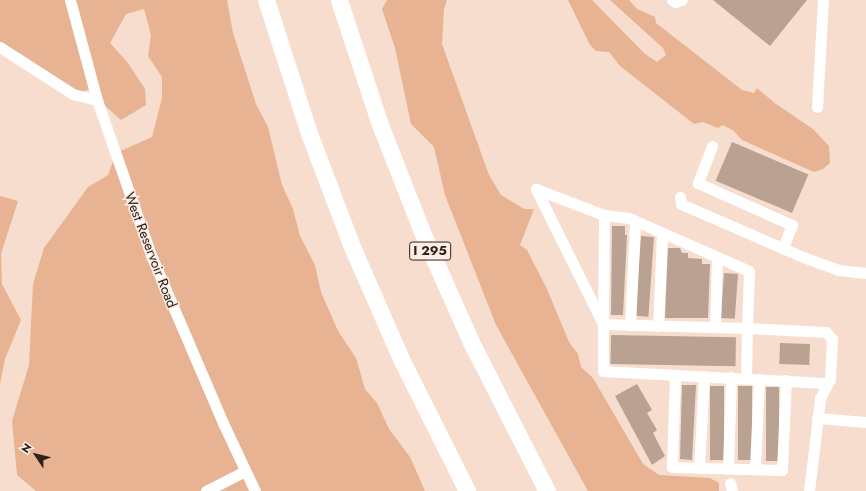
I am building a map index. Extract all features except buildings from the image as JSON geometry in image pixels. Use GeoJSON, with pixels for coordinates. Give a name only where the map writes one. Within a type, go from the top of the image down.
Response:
{"type":"FeatureCollection","features":[{"type":"Feature","properties":{"kind":"highway"},"geometry":{"type":"LineString","coordinates":[[266,0],[307,130],[353,249],[406,371],[467,491]]}},
{"type":"Feature","properties":{"kind":"highway","name":"I 295"},"geometry":{"type":"LineString","coordinates":[[339,0],[379,122],[426,241],[488,378],[547,491]]}},
{"type":"Feature","properties":{"kind":"street","name":"West Reservoir Road"},"geometry":{"type":"LineString","coordinates":[[70,0],[97,100],[151,255],[192,354],[255,491]]}},
{"type":"Feature","properties":{"kind":"street"},"geometry":{"type":"LineString","coordinates":[[672,0],[675,2],[682,0]]}},
{"type":"Feature","properties":{"kind":"street"},"geometry":{"type":"LineString","coordinates":[[817,107],[823,0]]}},
{"type":"Feature","properties":{"kind":"street"},"geometry":{"type":"LineString","coordinates":[[0,47],[73,94],[97,100]]}},
{"type":"Feature","properties":{"kind":"street"},"geometry":{"type":"LineString","coordinates":[[712,146],[698,183],[792,226],[784,247]]}},
{"type":"Feature","properties":{"kind":"street"},"geometry":{"type":"LineString","coordinates":[[603,324],[536,189],[604,215],[635,221],[749,271],[746,378]]}},
{"type":"Feature","properties":{"kind":"street"},"geometry":{"type":"LineString","coordinates":[[680,197],[680,204],[828,267],[866,273]]}},
{"type":"Feature","properties":{"kind":"street"},"geometry":{"type":"LineString","coordinates":[[604,215],[603,371],[759,378],[828,383]]}},
{"type":"Feature","properties":{"kind":"street"},"geometry":{"type":"LineString","coordinates":[[630,325],[635,221]]}},
{"type":"Feature","properties":{"kind":"street"},"geometry":{"type":"LineString","coordinates":[[658,326],[662,233]]}},
{"type":"Feature","properties":{"kind":"street"},"geometry":{"type":"LineString","coordinates":[[715,327],[717,257]]}},
{"type":"Feature","properties":{"kind":"street"},"geometry":{"type":"LineString","coordinates":[[603,324],[826,332],[832,339],[828,383],[820,400],[809,491]]}},
{"type":"Feature","properties":{"kind":"street"},"geometry":{"type":"LineString","coordinates":[[675,375],[672,467],[782,470],[786,380]]}},
{"type":"Feature","properties":{"kind":"street"},"geometry":{"type":"LineString","coordinates":[[699,468],[704,376]]}},
{"type":"Feature","properties":{"kind":"street"},"geometry":{"type":"LineString","coordinates":[[728,468],[731,377]]}},
{"type":"Feature","properties":{"kind":"street"},"geometry":{"type":"LineString","coordinates":[[755,469],[759,378]]}},
{"type":"Feature","properties":{"kind":"street"},"geometry":{"type":"LineString","coordinates":[[817,418],[866,422]]}},
{"type":"Feature","properties":{"kind":"street"},"geometry":{"type":"LineString","coordinates":[[206,491],[245,471]]}},
{"type":"Feature","properties":{"kind":"shaded area"},"geometry":{"type":"Polygon","coordinates":[[[0,0],[227,0],[233,33],[256,104],[268,127],[282,185],[293,209],[300,236],[315,265],[321,292],[338,331],[356,358],[365,389],[377,403],[389,429],[410,457],[425,491],[36,491],[17,475],[12,421],[29,365],[33,284],[44,248],[88,187],[108,175],[116,153],[152,137],[162,98],[162,77],[148,56],[151,35],[144,9],[126,14],[110,43],[128,63],[145,89],[146,105],[121,120],[103,104],[93,88],[75,94],[0,48],[0,0]]]}},
{"type":"Feature","properties":{"kind":"shaded area"},"geometry":{"type":"Polygon","coordinates":[[[387,0],[447,0],[444,9],[442,44],[489,175],[501,195],[524,209],[534,209],[520,245],[527,250],[547,289],[569,342],[578,354],[581,367],[593,378],[643,464],[659,475],[710,478],[719,483],[719,491],[588,491],[496,325],[445,195],[434,147],[411,124],[395,48],[382,9],[387,0]]]}},
{"type":"Feature","properties":{"kind":"shaded area"},"geometry":{"type":"Polygon","coordinates":[[[568,0],[592,0],[645,54],[657,62],[666,55],[663,48],[610,0],[629,0],[637,9],[655,17],[656,23],[742,90],[754,93],[757,88],[776,104],[813,129],[829,146],[830,163],[823,169],[814,172],[742,140],[734,131],[723,125],[718,128],[703,122],[694,124],[620,66],[609,52],[596,51],[590,45],[568,0]]]}},
{"type":"Feature","properties":{"kind":"shaded area"},"geometry":{"type":"Polygon","coordinates":[[[0,196],[18,201],[1,254],[2,284],[21,320],[5,359],[0,384],[0,196]]]}}]}
